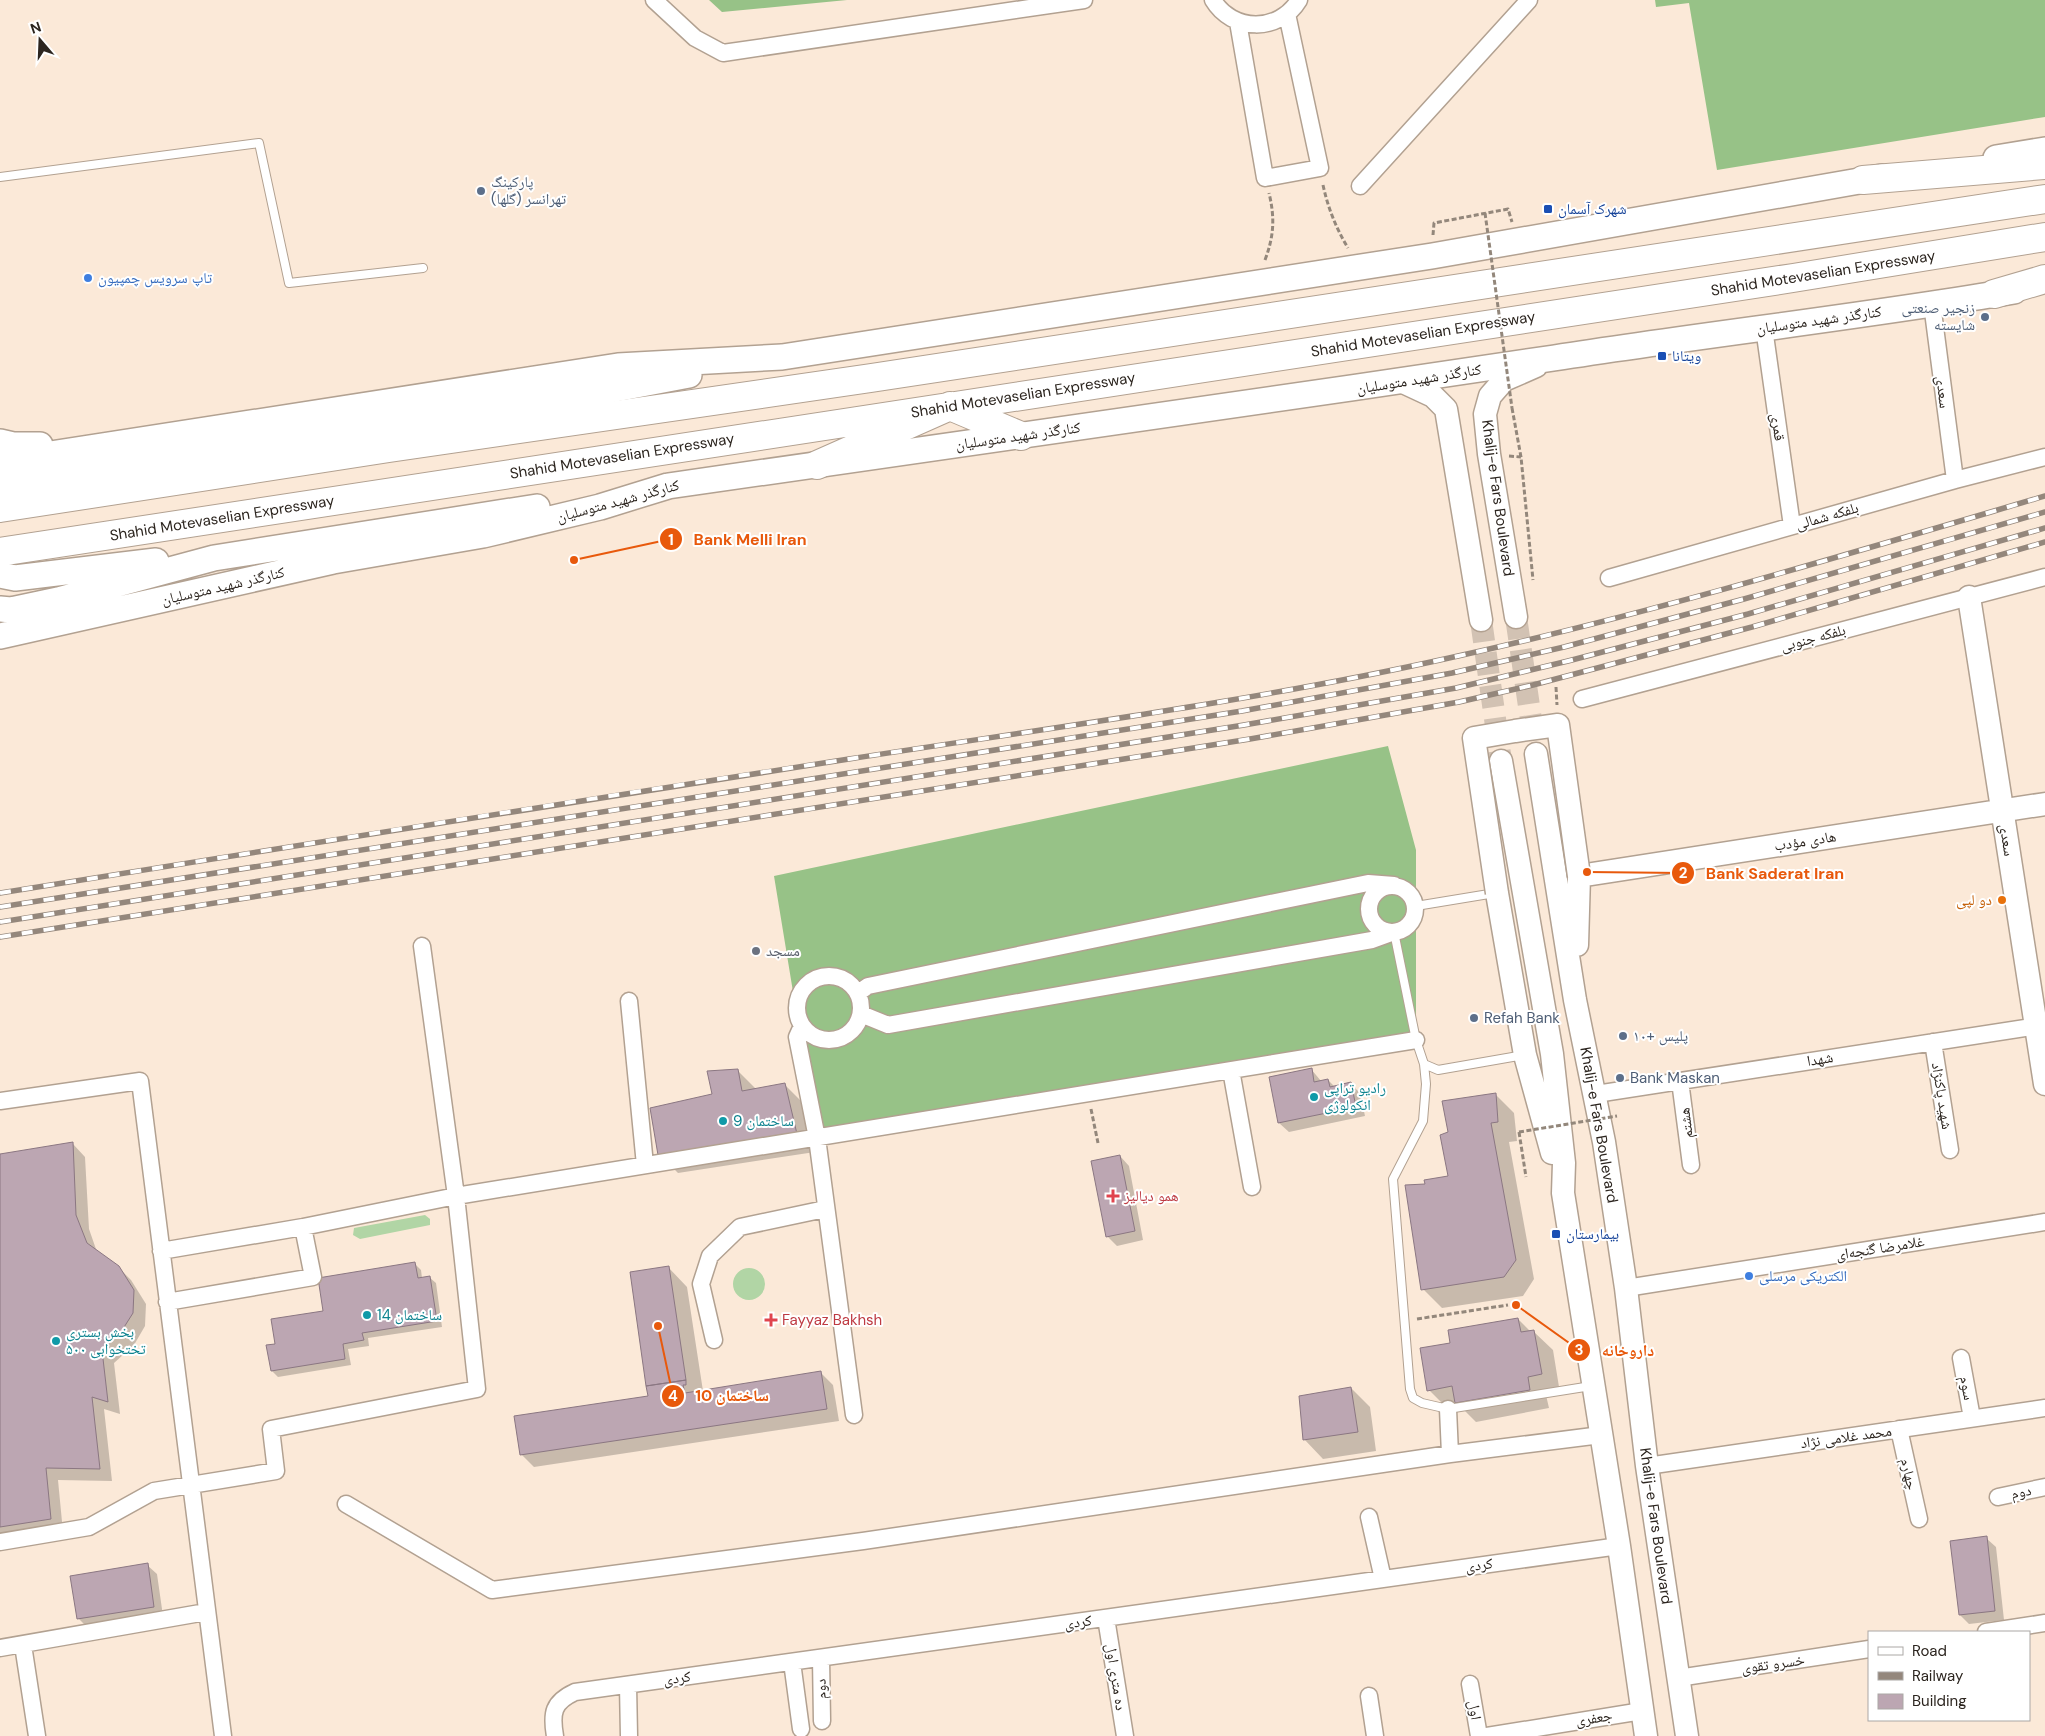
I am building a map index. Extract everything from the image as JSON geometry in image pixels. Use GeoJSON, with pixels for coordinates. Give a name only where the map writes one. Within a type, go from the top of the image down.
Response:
{"type":"FeatureCollection","features":[{"type":"Feature","properties":{"kind":"highway"},"geometry":{"type":"LineString","coordinates":[[1864,180],[2045,165]]}},
{"type":"Feature","properties":{"kind":"highway"},"geometry":{"type":"LineString","coordinates":[[0,508],[399,446],[861,380],[2045,199]]}},
{"type":"Feature","properties":{"kind":"highway","name":"Shahid Motevaselian Expressway"},"geometry":{"type":"LineString","coordinates":[[0,552],[1793,278],[2045,237]]}},
{"type":"Feature","properties":{"kind":"highway"},"geometry":{"type":"LineString","coordinates":[[1994,294],[2045,279]]}},
{"type":"Feature","properties":{"kind":"highway"},"geometry":{"type":"LineString","coordinates":[[818,465],[950,406],[1021,436]]}},
{"type":"Feature","properties":{"kind":"main road"},"geometry":{"type":"LineString","coordinates":[[0,486],[610,390],[782,357],[1360,268],[2045,150]]}},
{"type":"Feature","properties":{"kind":"main road","name":"کنارگذر شهید متوسلیان"},"geometry":{"type":"LineString","coordinates":[[0,636],[333,561],[483,535],[600,507],[668,486],[1403,382],[1556,357],[1932,304],[2045,285]]}},
{"type":"Feature","properties":{"kind":"main road"},"geometry":{"type":"LineString","coordinates":[[0,462],[618,366],[782,357]]}},
{"type":"Feature","properties":{"kind":"main road","name":"Khalij-e Fars Boulevard"},"geometry":{"type":"LineString","coordinates":[[1516,617],[1489,454],[1485,414],[1490,396],[1504,380],[1556,357]]}},
{"type":"Feature","properties":{"kind":"main road"},"geometry":{"type":"LineString","coordinates":[[1403,382],[1433,396],[1446,409],[1481,620]]}},
{"type":"Feature","properties":{"kind":"main road"},"geometry":{"type":"LineString","coordinates":[[0,442],[13,445],[120,444]]}},
{"type":"Feature","properties":{"kind":"main road"},"geometry":{"type":"LineString","coordinates":[[0,609],[11,610],[58,600],[214,558],[668,486]]}},
{"type":"Feature","properties":{"kind":"main road"},"geometry":{"type":"LineString","coordinates":[[0,575],[15,578],[179,558],[214,558]]}},
{"type":"Feature","properties":{"kind":"main road","name":"سعدی"},"geometry":{"type":"LineString","coordinates":[[1969,597],[2002,810],[2040,1025],[2045,1084]]}},
{"type":"Feature","properties":{"kind":"main road"},"geometry":{"type":"LineString","coordinates":[[1575,1000],[1579,876],[1558,725],[1515,730],[1474,738],[1497,893],[1525,1055],[1563,1192],[1619,1546],[1646,1736]]}},
{"type":"Feature","properties":{"kind":"main road","name":"Khalij-e Fars Boulevard"},"geometry":{"type":"LineString","coordinates":[[1536,754],[1575,1000],[1596,1094],[1626,1288],[1647,1466],[1687,1736]]}},
{"type":"Feature","properties":{"kind":"main road"},"geometry":{"type":"LineString","coordinates":[[1502,761],[1552,1054],[1564,1163],[1563,1192]]}},
{"type":"Feature","properties":{"kind":"main road","name":"هادی مؤدب"},"geometry":{"type":"LineString","coordinates":[[1579,876],[2045,804]]}},
{"type":"Feature","properties":{"kind":"street"},"geometry":{"type":"LineString","coordinates":[[654,0],[695,38],[723,53],[1084,0]]}},
{"type":"Feature","properties":{"kind":"street"},"geometry":{"type":"LineString","coordinates":[[1213,0],[1226,15],[1238,22],[1255,25],[1272,23],[1287,14],[1299,0]]}},
{"type":"Feature","properties":{"kind":"street"},"geometry":{"type":"LineString","coordinates":[[1360,186],[1529,0]]}},
{"type":"Feature","properties":{"kind":"street"},"geometry":{"type":"LineString","coordinates":[[1238,22],[1265,178],[1320,168],[1287,14]]}},
{"type":"Feature","properties":{"kind":"street","name":"سعدی"},"geometry":{"type":"LineString","coordinates":[[1932,304],[1955,480]]}},
{"type":"Feature","properties":{"kind":"street","name":"قمری"},"geometry":{"type":"LineString","coordinates":[[1764,328],[1792,526]]}},
{"type":"Feature","properties":{"kind":"street","name":"بلفکه شمالی"},"geometry":{"type":"LineString","coordinates":[[1609,578],[1955,480],[2045,457]]}},
{"type":"Feature","properties":{"kind":"street","name":"بلفکه جنوبی"},"geometry":{"type":"LineString","coordinates":[[1582,699],[2045,577]]}},
{"type":"Feature","properties":{"kind":"street"},"geometry":{"type":"LineString","coordinates":[[858,993],[868,986],[1368,883],[1394,885],[1408,891],[1414,898],[1416,906],[1416,914],[1413,921],[1407,927],[1372,940],[888,1025],[861,1014]]}},
{"type":"Feature","properties":{"kind":"street"},"geometry":{"type":"LineString","coordinates":[[1394,885],[1379,889],[1370,900],[1369,908],[1373,922],[1378,927],[1384,931],[1394,932]]}},
{"type":"Feature","properties":{"kind":"street"},"geometry":{"type":"LineString","coordinates":[[0,1542],[89,1527],[154,1491],[276,1471],[271,1429],[477,1389],[456,1196],[422,946]]}},
{"type":"Feature","properties":{"kind":"street"},"geometry":{"type":"LineString","coordinates":[[832,976],[842,978],[851,984],[858,993],[861,1003],[861,1014],[857,1024],[850,1033],[830,1041],[819,1039],[802,1026],[796,1007],[798,997],[812,981],[821,977],[832,976]]}},
{"type":"Feature","properties":{"kind":"street"},"geometry":{"type":"LineString","coordinates":[[629,1001],[645,1165]]}},
{"type":"Feature","properties":{"kind":"street","name":"شهدا"},"geometry":{"type":"LineString","coordinates":[[1596,1094],[2040,1025]]}},
{"type":"Feature","properties":{"kind":"street"},"geometry":{"type":"LineString","coordinates":[[802,1026],[797,1037],[817,1138],[854,1415]]}},
{"type":"Feature","properties":{"kind":"street"},"geometry":{"type":"LineString","coordinates":[[161,1251],[303,1227],[456,1196],[1416,1040]]}},
{"type":"Feature","properties":{"kind":"street","name":"شهید پاکنژاد"},"geometry":{"type":"LineString","coordinates":[[1933,1042],[1950,1150]]}},
{"type":"Feature","properties":{"kind":"street"},"geometry":{"type":"LineString","coordinates":[[1231,1070],[1252,1187]]}},
{"type":"Feature","properties":{"kind":"street"},"geometry":{"type":"LineString","coordinates":[[0,1101],[140,1081],[223,1736]]}},
{"type":"Feature","properties":{"kind":"street","name":"هشتم"},"geometry":{"type":"LineString","coordinates":[[1680,1081],[1691,1165]]}},
{"type":"Feature","properties":{"kind":"street"},"geometry":{"type":"LineString","coordinates":[[714,1340],[701,1284],[710,1256],[740,1228],[825,1209]]}},
{"type":"Feature","properties":{"kind":"street","name":"غلامرضا گنجه‌ای"},"geometry":{"type":"LineString","coordinates":[[1626,1288],[2045,1222]]}},
{"type":"Feature","properties":{"kind":"street"},"geometry":{"type":"LineString","coordinates":[[167,1302],[313,1277],[303,1227]]}},
{"type":"Feature","properties":{"kind":"street","name":"سوم"},"geometry":{"type":"LineString","coordinates":[[1961,1358],[1972,1418]]}},
{"type":"Feature","properties":{"kind":"street","name":"محمد غلامی نژاد"},"geometry":{"type":"LineString","coordinates":[[1647,1466],[2045,1408]]}},
{"type":"Feature","properties":{"kind":"street"},"geometry":{"type":"LineString","coordinates":[[1448,1409],[1450,1454]]}},
{"type":"Feature","properties":{"kind":"street","name":"چهارم"},"geometry":{"type":"LineString","coordinates":[[1899,1429],[1919,1519]]}},
{"type":"Feature","properties":{"kind":"street"},"geometry":{"type":"LineString","coordinates":[[346,1504],[492,1590],[863,1541],[1450,1454],[1601,1435]]}},
{"type":"Feature","properties":{"kind":"street","name":"دوم"},"geometry":{"type":"LineString","coordinates":[[1998,1497],[2045,1488]]}},
{"type":"Feature","properties":{"kind":"street"},"geometry":{"type":"LineString","coordinates":[[1369,1517],[1383,1579]]}},
{"type":"Feature","properties":{"kind":"street","name":"کردی"},"geometry":{"type":"LineString","coordinates":[[555,1736],[552,1720],[556,1705],[564,1697],[575,1692],[1619,1546]]}},
{"type":"Feature","properties":{"kind":"street"},"geometry":{"type":"LineString","coordinates":[[0,1648],[206,1612]]}},
{"type":"Feature","properties":{"kind":"street","name":"ده متری اول"},"geometry":{"type":"LineString","coordinates":[[1106,1618],[1126,1736]]}},
{"type":"Feature","properties":{"kind":"street"},"geometry":{"type":"LineString","coordinates":[[1993,1631],[2045,1624]]}},
{"type":"Feature","properties":{"kind":"street"},"geometry":{"type":"LineString","coordinates":[[23,1645],[37,1736]]}},
{"type":"Feature","properties":{"kind":"street","name":"خسرو تقوی"},"geometry":{"type":"LineString","coordinates":[[1678,1678],[1868,1650]]}},
{"type":"Feature","properties":{"kind":"street","name":"دوم"},"geometry":{"type":"LineString","coordinates":[[820,1658],[822,1721]]}},
{"type":"Feature","properties":{"kind":"street"},"geometry":{"type":"LineString","coordinates":[[792,1662],[801,1729]]}},
{"type":"Feature","properties":{"kind":"street","name":"اول"},"geometry":{"type":"LineString","coordinates":[[1470,1684],[1479,1736]]}},
{"type":"Feature","properties":{"kind":"street"},"geometry":{"type":"LineString","coordinates":[[628,1685],[629,1736]]}},
{"type":"Feature","properties":{"kind":"street"},"geometry":{"type":"LineString","coordinates":[[1369,1696],[1375,1736]]}},
{"type":"Feature","properties":{"kind":"street","name":"جعفری"},"geometry":{"type":"LineString","coordinates":[[1487,1736],[1642,1711]]}},
{"type":"Feature","properties":{"kind":"lane"},"geometry":{"type":"LineString","coordinates":[[0,177],[259,143],[289,283],[423,268]]}},
{"type":"Feature","properties":{"kind":"lane"},"geometry":{"type":"LineString","coordinates":[[1416,906],[1497,893]]}},
{"type":"Feature","properties":{"kind":"lane"},"geometry":{"type":"LineString","coordinates":[[1394,932],[1416,1040],[1424,1064],[1426,1084],[1423,1121],[1393,1179],[1410,1389],[1413,1398],[1422,1403],[1448,1409],[1593,1385]]}},
{"type":"Feature","properties":{"kind":"lane"},"geometry":{"type":"LineString","coordinates":[[1424,1064],[1438,1070],[1525,1055]]}},
{"type":"Feature","properties":{"kind":"path"},"geometry":{"type":"LineString","coordinates":[[1320,168],[1326,202],[1339,234],[1360,268]]}},
{"type":"Feature","properties":{"kind":"path"},"geometry":{"type":"LineString","coordinates":[[1257,283],[1272,240],[1272,207],[1265,178]]}},
{"type":"Feature","properties":{"kind":"path"},"geometry":{"type":"LineString","coordinates":[[1434,223],[1508,209]]}},
{"type":"Feature","properties":{"kind":"path"},"geometry":{"type":"LineString","coordinates":[[1485,213],[1512,408],[1521,457],[1533,582]]}},
{"type":"Feature","properties":{"kind":"path"},"geometry":{"type":"LineString","coordinates":[[1089,1093],[1098,1143]]}},
{"type":"Feature","properties":{"kind":"path"},"geometry":{"type":"LineString","coordinates":[[1526,1177],[1519,1132],[1617,1116]]}},
{"type":"Feature","properties":{"kind":"path"},"geometry":{"type":"LineString","coordinates":[[1404,1321],[1508,1305]]}},
{"type":"Feature","properties":{"kind":"green space"},"geometry":{"type":"Polygon","coordinates":[[[709,0],[847,0],[722,12],[709,0]]]}},
{"type":"Feature","properties":{"kind":"green space"},"geometry":{"type":"Polygon","coordinates":[[[1655,0],[2045,0],[2045,117],[1717,170],[1689,3],[1656,7],[1655,0]]]}},
{"type":"Feature","properties":{"kind":"green space"},"geometry":{"type":"Polygon","coordinates":[[[1388,746],[1416,850],[1416,1040],[817,1138],[774,876],[1388,746]]]}},
{"type":"Feature","properties":{"kind":"green space"},"geometry":{"type":"Polygon","coordinates":[[[425,1215],[430,1219],[430,1225],[360,1239],[353,1235],[354,1228],[425,1215]]]}},
{"type":"Feature","properties":{"kind":"green space"},"geometry":{"type":"Polygon","coordinates":[[[749,1268],[755,1269],[760,1273],[764,1278],[764,1290],[760,1295],[755,1299],[749,1300],[743,1299],[738,1295],[734,1290],[733,1284],[734,1278],[738,1273],[743,1269],[749,1268]]]}},
{"type":"Feature","properties":{"kind":"building","name":"رادیو تراپی انکولوژی"},"geometry":{"type":"Polygon","coordinates":[[[1312,1068],[1314,1082],[1328,1079],[1330,1087],[1351,1082],[1356,1107],[1278,1123],[1269,1077],[1312,1068]]]}},
{"type":"Feature","properties":{"kind":"building","name":"ساختمان 9"},"geometry":{"type":"Polygon","coordinates":[[[738,1069],[742,1091],[785,1083],[797,1134],[658,1155],[650,1108],[712,1094],[707,1071],[738,1069]]]}},
{"type":"Feature","properties":{"kind":"building"},"geometry":{"type":"Polygon","coordinates":[[[1496,1093],[1498,1122],[1491,1123],[1516,1260],[1504,1277],[1421,1290],[1405,1185],[1425,1184],[1424,1180],[1448,1176],[1440,1135],[1448,1132],[1442,1101],[1496,1093]]]}},
{"type":"Feature","properties":{"kind":"building","name":"بخش بستری ۵۰۰ تختخوابی"},"geometry":{"type":"Polygon","coordinates":[[[73,1142],[76,1215],[87,1243],[119,1266],[134,1290],[133,1313],[121,1332],[102,1350],[108,1402],[92,1397],[100,1469],[46,1468],[51,1519],[0,1527],[0,1154],[73,1142]]]}},
{"type":"Feature","properties":{"kind":"building","name":"همو دیالیز"},"geometry":{"type":"Polygon","coordinates":[[[1120,1155],[1135,1231],[1106,1237],[1091,1161],[1120,1155]]]}},
{"type":"Feature","properties":{"kind":"building","name":"ساختمان 14"},"geometry":{"type":"Polygon","coordinates":[[[415,1262],[418,1278],[430,1276],[437,1321],[362,1333],[364,1340],[343,1344],[345,1359],[271,1371],[266,1345],[275,1344],[271,1319],[323,1311],[318,1278],[415,1262]]]}},
{"type":"Feature","properties":{"kind":"building"},"geometry":{"type":"Polygon","coordinates":[[[669,1266],[686,1380],[646,1386],[630,1272],[669,1266]]]}},
{"type":"Feature","properties":{"kind":"building"},"geometry":{"type":"Polygon","coordinates":[[[1518,1318],[1521,1332],[1534,1330],[1542,1374],[1528,1377],[1530,1390],[1455,1403],[1452,1386],[1427,1391],[1420,1348],[1450,1343],[1448,1330],[1518,1318]]]}},
{"type":"Feature","properties":{"kind":"building"},"geometry":{"type":"Polygon","coordinates":[[[821,1371],[827,1409],[520,1455],[514,1416],[648,1396],[646,1386],[686,1380],[686,1385],[683,1385],[685,1393],[821,1371]]]}},
{"type":"Feature","properties":{"kind":"building"},"geometry":{"type":"Polygon","coordinates":[[[1351,1387],[1358,1432],[1303,1440],[1299,1396],[1351,1387]]]}},
{"type":"Feature","properties":{"kind":"building"},"geometry":{"type":"Polygon","coordinates":[[[1987,1536],[1995,1611],[1959,1615],[1950,1541],[1987,1536]]]}},
{"type":"Feature","properties":{"kind":"building"},"geometry":{"type":"Polygon","coordinates":[[[148,1563],[154,1607],[77,1619],[70,1576],[148,1563]]]}},
{"type":"Feature","properties":{"kind":"tunnel"},"geometry":{"type":"LineString","coordinates":[[1516,617],[1536,754]]}},
{"type":"Feature","properties":{"kind":"tunnel"},"geometry":{"type":"LineString","coordinates":[[1481,620],[1501,761]]}},
{"type":"Feature","properties":{"kind":"railway"},"geometry":{"type":"LineString","coordinates":[[0,893],[1150,713],[1375,674],[1524,641],[1674,603],[2045,496]]}},
{"type":"Feature","properties":{"kind":"railway"},"geometry":{"type":"LineString","coordinates":[[0,907],[1242,711],[1452,673],[1564,647],[1744,599],[2045,512]]}},
{"type":"Feature","properties":{"kind":"railway"},"geometry":{"type":"LineString","coordinates":[[0,922],[1244,725],[1456,688],[1748,614],[2045,528]]}},
{"type":"Feature","properties":{"kind":"railway"},"geometry":{"type":"LineString","coordinates":[[0,937],[1250,739],[1459,702],[1533,685],[1752,627],[2045,542]]}},
{"type":"Feature","properties":{"kind":"place","name":"پارکینگ تهرانسر (گلها)"},"geometry":{"type":"Point","coordinates":[481,191]}},
{"type":"Feature","properties":{"kind":"place","name":"شهرک آسمان"},"geometry":{"type":"Point","coordinates":[1548,209]}},
{"type":"Feature","properties":{"kind":"place","name":"تاپ سرویس چمپیون"},"geometry":{"type":"Point","coordinates":[88,278]}},
{"type":"Feature","properties":{"kind":"place","name":"زنجیر صنعتی شایسته"},"geometry":{"type":"Point","coordinates":[1985,317]}},
{"type":"Feature","properties":{"kind":"place","name":"ویتانا"},"geometry":{"type":"Point","coordinates":[1662,356]}},
{"type":"Feature","properties":{"kind":"place","name":"Bank Melli Iran"},"geometry":{"type":"Point","coordinates":[574,560]}},
{"type":"Feature","properties":{"kind":"place","name":"Bank Saderat Iran"},"geometry":{"type":"Point","coordinates":[1587,872]}},
{"type":"Feature","properties":{"kind":"place","name":"دو لپی"},"geometry":{"type":"Point","coordinates":[2002,900]}},
{"type":"Feature","properties":{"kind":"place","name":"مسجد"},"geometry":{"type":"Point","coordinates":[756,951]}},
{"type":"Feature","properties":{"kind":"place","name":"Refah Bank"},"geometry":{"type":"Point","coordinates":[1474,1018]}},
{"type":"Feature","properties":{"kind":"place","name":"پلیس +۱۰"},"geometry":{"type":"Point","coordinates":[1623,1036]}},
{"type":"Feature","properties":{"kind":"place","name":"Bank Maskan"},"geometry":{"type":"Point","coordinates":[1620,1078]}},
{"type":"Feature","properties":{"kind":"place","name":"رادیو تراپی انکولوژی"},"geometry":{"type":"Point","coordinates":[1314,1097]}},
{"type":"Feature","properties":{"kind":"place","name":"ساختمان 9"},"geometry":{"type":"Point","coordinates":[723,1121]}},
{"type":"Feature","properties":{"kind":"place","name":"همو دیالیز"},"geometry":{"type":"Point","coordinates":[1113,1196]}},
{"type":"Feature","properties":{"kind":"place","name":"بیمارستان"},"geometry":{"type":"Point","coordinates":[1556,1234]}},
{"type":"Feature","properties":{"kind":"place","name":"الکتریکی مرسلی"},"geometry":{"type":"Point","coordinates":[1749,1276]}},
{"type":"Feature","properties":{"kind":"place","name":"داروخانه"},"geometry":{"type":"Point","coordinates":[1516,1305]}},
{"type":"Feature","properties":{"kind":"place","name":"ساختمان 14"},"geometry":{"type":"Point","coordinates":[367,1315]}},
{"type":"Feature","properties":{"kind":"place","name":"Fayyaz Bakhsh"},"geometry":{"type":"Point","coordinates":[771,1320]}},
{"type":"Feature","properties":{"kind":"place","name":"ساختمان 10"},"geometry":{"type":"Point","coordinates":[658,1326]}},
{"type":"Feature","properties":{"kind":"place","name":"بخش بستری ۵۰۰ تختخوابی"},"geometry":{"type":"Point","coordinates":[56,1341]}}]}
